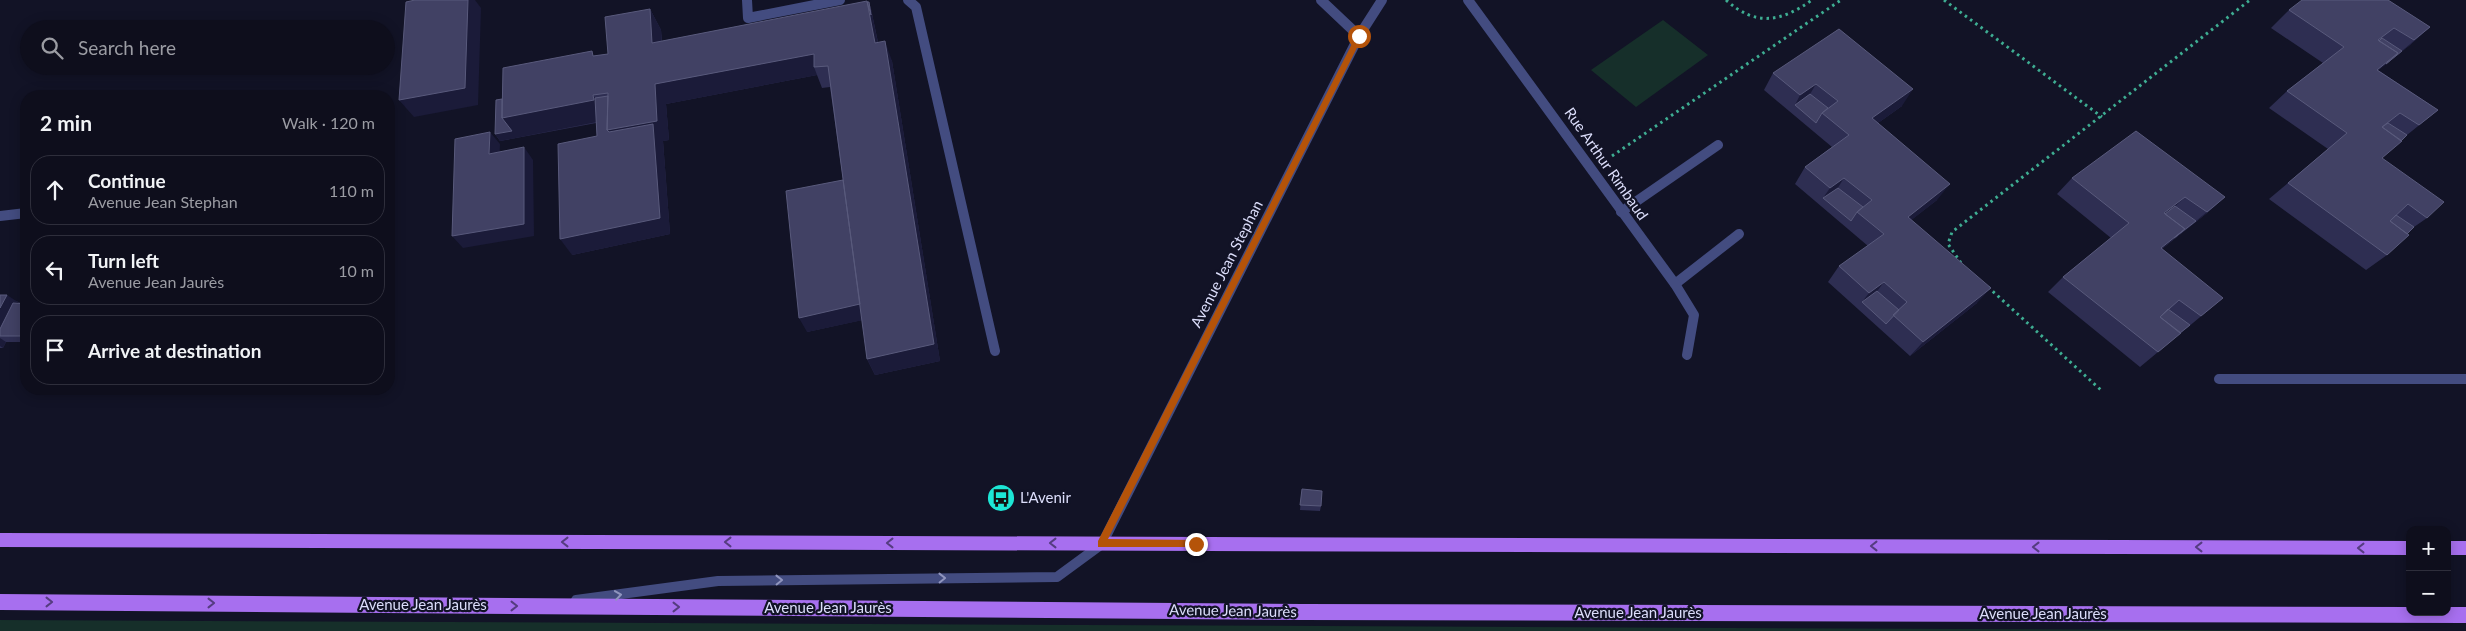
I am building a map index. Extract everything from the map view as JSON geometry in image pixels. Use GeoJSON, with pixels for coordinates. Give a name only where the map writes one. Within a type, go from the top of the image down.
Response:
{"type":"FeatureCollection","features":[{"type":"Feature","properties":{"kind":"main road"},"geometry":{"type":"LineString","coordinates":[[0,540],[2406,548]]}},
{"type":"Feature","properties":{"kind":"main road"},"geometry":{"type":"LineString","coordinates":[[2451,548],[2466,548]]}},
{"type":"Feature","properties":{"kind":"main road","name":"Avenue Jean Jaurès"},"geometry":{"type":"LineString","coordinates":[[0,602],[1302,612],[2466,615]]}},
{"type":"Feature","properties":{"kind":"street"},"geometry":{"type":"LineString","coordinates":[[746,0],[748,18],[840,0]]}},
{"type":"Feature","properties":{"kind":"street"},"geometry":{"type":"LineString","coordinates":[[908,0],[916,8],[995,351]]}},
{"type":"Feature","properties":{"kind":"street"},"geometry":{"type":"LineString","coordinates":[[1321,0],[1359,36]]}},
{"type":"Feature","properties":{"kind":"street","name":"Avenue Jean Stephan"},"geometry":{"type":"LineString","coordinates":[[1102,544],[1359,36],[1382,0]]}},
{"type":"Feature","properties":{"kind":"street","name":"Rue Arthur Rimbaud"},"geometry":{"type":"LineString","coordinates":[[1468,0],[1675,284],[1694,315],[1687,356]]}},
{"type":"Feature","properties":{"kind":"street"},"geometry":{"type":"LineString","coordinates":[[1621,212],[1718,145]]}},
{"type":"Feature","properties":{"kind":"street"},"geometry":{"type":"LineString","coordinates":[[0,216],[20,214]]}},
{"type":"Feature","properties":{"kind":"street"},"geometry":{"type":"LineString","coordinates":[[1675,284],[1739,234]]}},
{"type":"Feature","properties":{"kind":"street"},"geometry":{"type":"LineString","coordinates":[[2219,379],[2466,379]]}},
{"type":"Feature","properties":{"kind":"street"},"geometry":{"type":"LineString","coordinates":[[535,606],[718,581],[1057,577],[1102,544]]}},
{"type":"Feature","properties":{"kind":"path"},"geometry":{"type":"LineString","coordinates":[[1726,0],[1737,12],[1767,21],[1799,10],[1812,0]]}},
{"type":"Feature","properties":{"kind":"path"},"geometry":{"type":"LineString","coordinates":[[1592,169],[1841,0]]}},
{"type":"Feature","properties":{"kind":"path"},"geometry":{"type":"LineString","coordinates":[[1944,0],[2102,117]]}},
{"type":"Feature","properties":{"kind":"path"},"geometry":{"type":"LineString","coordinates":[[1963,264],[1948,244],[1952,232],[2250,0]]}},
{"type":"Feature","properties":{"kind":"path"},"geometry":{"type":"LineString","coordinates":[[1985,284],[2102,391]]}},
{"type":"Feature","properties":{"kind":"green space"},"geometry":{"type":"Polygon","coordinates":[[[1663,20],[1708,55],[1636,107],[1591,70],[1663,20]]]}},
{"type":"Feature","properties":{"kind":"green space"},"geometry":{"type":"Polygon","coordinates":[[[0,620],[2174,630],[2350,631],[0,631],[0,620]]]}},
{"type":"Feature","properties":{"kind":"building"},"geometry":{"type":"Polygon","coordinates":[[[415,0],[468,0],[465,88],[399,100],[406,2],[415,0]]]}},
{"type":"Feature","properties":{"kind":"building"},"geometry":{"type":"Polygon","coordinates":[[[2302,0],[2388,0],[2430,27],[2414,40],[2394,28],[2378,40],[2398,53],[2377,70],[2438,110],[2419,125],[2400,113],[2382,127],[2402,141],[2382,158],[2444,202],[2427,218],[2408,204],[2390,221],[2409,235],[2387,255],[2288,183],[2347,133],[2287,91],[2344,47],[2289,10],[2302,0]]]}},
{"type":"Feature","properties":{"kind":"building"},"geometry":{"type":"Polygon","coordinates":[[[867,1],[875,43],[885,41],[934,344],[867,359],[828,66],[814,67],[814,54],[655,84],[657,121],[607,130],[608,93],[593,95],[594,100],[502,118],[503,68],[592,51],[593,56],[608,54],[605,17],[650,9],[652,43],[867,1]]]}},
{"type":"Feature","properties":{"kind":"building"},"geometry":{"type":"Polygon","coordinates":[[[1839,29],[1913,89],[1872,118],[1950,184],[1908,217],[1991,288],[1923,342],[1893,315],[1907,302],[1884,282],[1869,293],[1839,266],[1884,234],[1857,212],[1872,200],[1844,178],[1830,188],[1805,167],[1849,135],[1822,113],[1838,101],[1816,84],[1800,95],[1773,73],[1839,29]]]}},
{"type":"Feature","properties":{"kind":"building"},"geometry":{"type":"Polygon","coordinates":[[[2382,38],[2402,51],[2386,64],[2398,53],[2379,41],[2382,38]]]}},
{"type":"Feature","properties":{"kind":"building"},"geometry":{"type":"Polygon","coordinates":[[[1810,94],[1828,108],[1822,113],[1816,123],[1795,105],[1810,94]]]}},
{"type":"Feature","properties":{"kind":"building"},"geometry":{"type":"Polygon","coordinates":[[[608,96],[607,130],[609,132],[653,124],[660,218],[560,239],[558,144],[597,136],[595,98],[608,96]]]}},
{"type":"Feature","properties":{"kind":"building"},"geometry":{"type":"Polygon","coordinates":[[[502,99],[502,118],[512,131],[495,134],[496,100],[502,99]]]}},
{"type":"Feature","properties":{"kind":"building"},"geometry":{"type":"Polygon","coordinates":[[[2388,123],[2407,135],[2401,141],[2382,127],[2388,123]]]}},
{"type":"Feature","properties":{"kind":"building"},"geometry":{"type":"Polygon","coordinates":[[[2136,131],[2225,197],[2207,212],[2185,197],[2164,213],[2185,229],[2161,248],[2223,298],[2201,316],[2179,300],[2160,317],[2181,333],[2158,352],[2063,277],[2129,223],[2072,178],[2136,131]]]}},
{"type":"Feature","properties":{"kind":"building"},"geometry":{"type":"Polygon","coordinates":[[[490,132],[489,154],[524,147],[524,224],[452,236],[455,139],[490,132]]]}},
{"type":"Feature","properties":{"kind":"building"},"geometry":{"type":"Polygon","coordinates":[[[843,180],[860,304],[799,318],[786,191],[843,180]]]}},
{"type":"Feature","properties":{"kind":"building"},"geometry":{"type":"Polygon","coordinates":[[[1838,188],[1863,207],[1851,221],[1823,198],[1838,188]]]}},
{"type":"Feature","properties":{"kind":"building"},"geometry":{"type":"Polygon","coordinates":[[[2175,206],[2196,221],[2174,238],[2185,229],[2165,214],[2175,206]]]}},
{"type":"Feature","properties":{"kind":"building"},"geometry":{"type":"Polygon","coordinates":[[[2396,215],[2414,227],[2407,234],[2390,221],[2396,215]]]}},
{"type":"Feature","properties":{"kind":"building"},"geometry":{"type":"Polygon","coordinates":[[[1877,291],[1899,310],[1886,324],[1862,302],[1877,291]]]}},
{"type":"Feature","properties":{"kind":"building"},"geometry":{"type":"Polygon","coordinates":[[[0,295],[7,295],[0,308],[0,295]]]}},
{"type":"Feature","properties":{"kind":"building"},"geometry":{"type":"Polygon","coordinates":[[[13,303],[20,304],[20,336],[0,336],[0,329],[13,303]]]}},
{"type":"Feature","properties":{"kind":"building"},"geometry":{"type":"Polygon","coordinates":[[[2168,309],[2190,325],[2180,333],[2160,317],[2168,309]]]}},
{"type":"Feature","properties":{"kind":"building"},"geometry":{"type":"Polygon","coordinates":[[[1302,489],[1322,491],[1321,506],[1300,505],[1302,489]]]}},
{"type":"Feature","properties":{"kind":"place","name":"L'Avenir"},"geometry":{"type":"Point","coordinates":[1001,498]}},
{"type":"Feature","properties":{"kind":"route"},"geometry":{"type":"LineString","coordinates":[[1196,544],[1102,544],[1359,36]]}}]}
